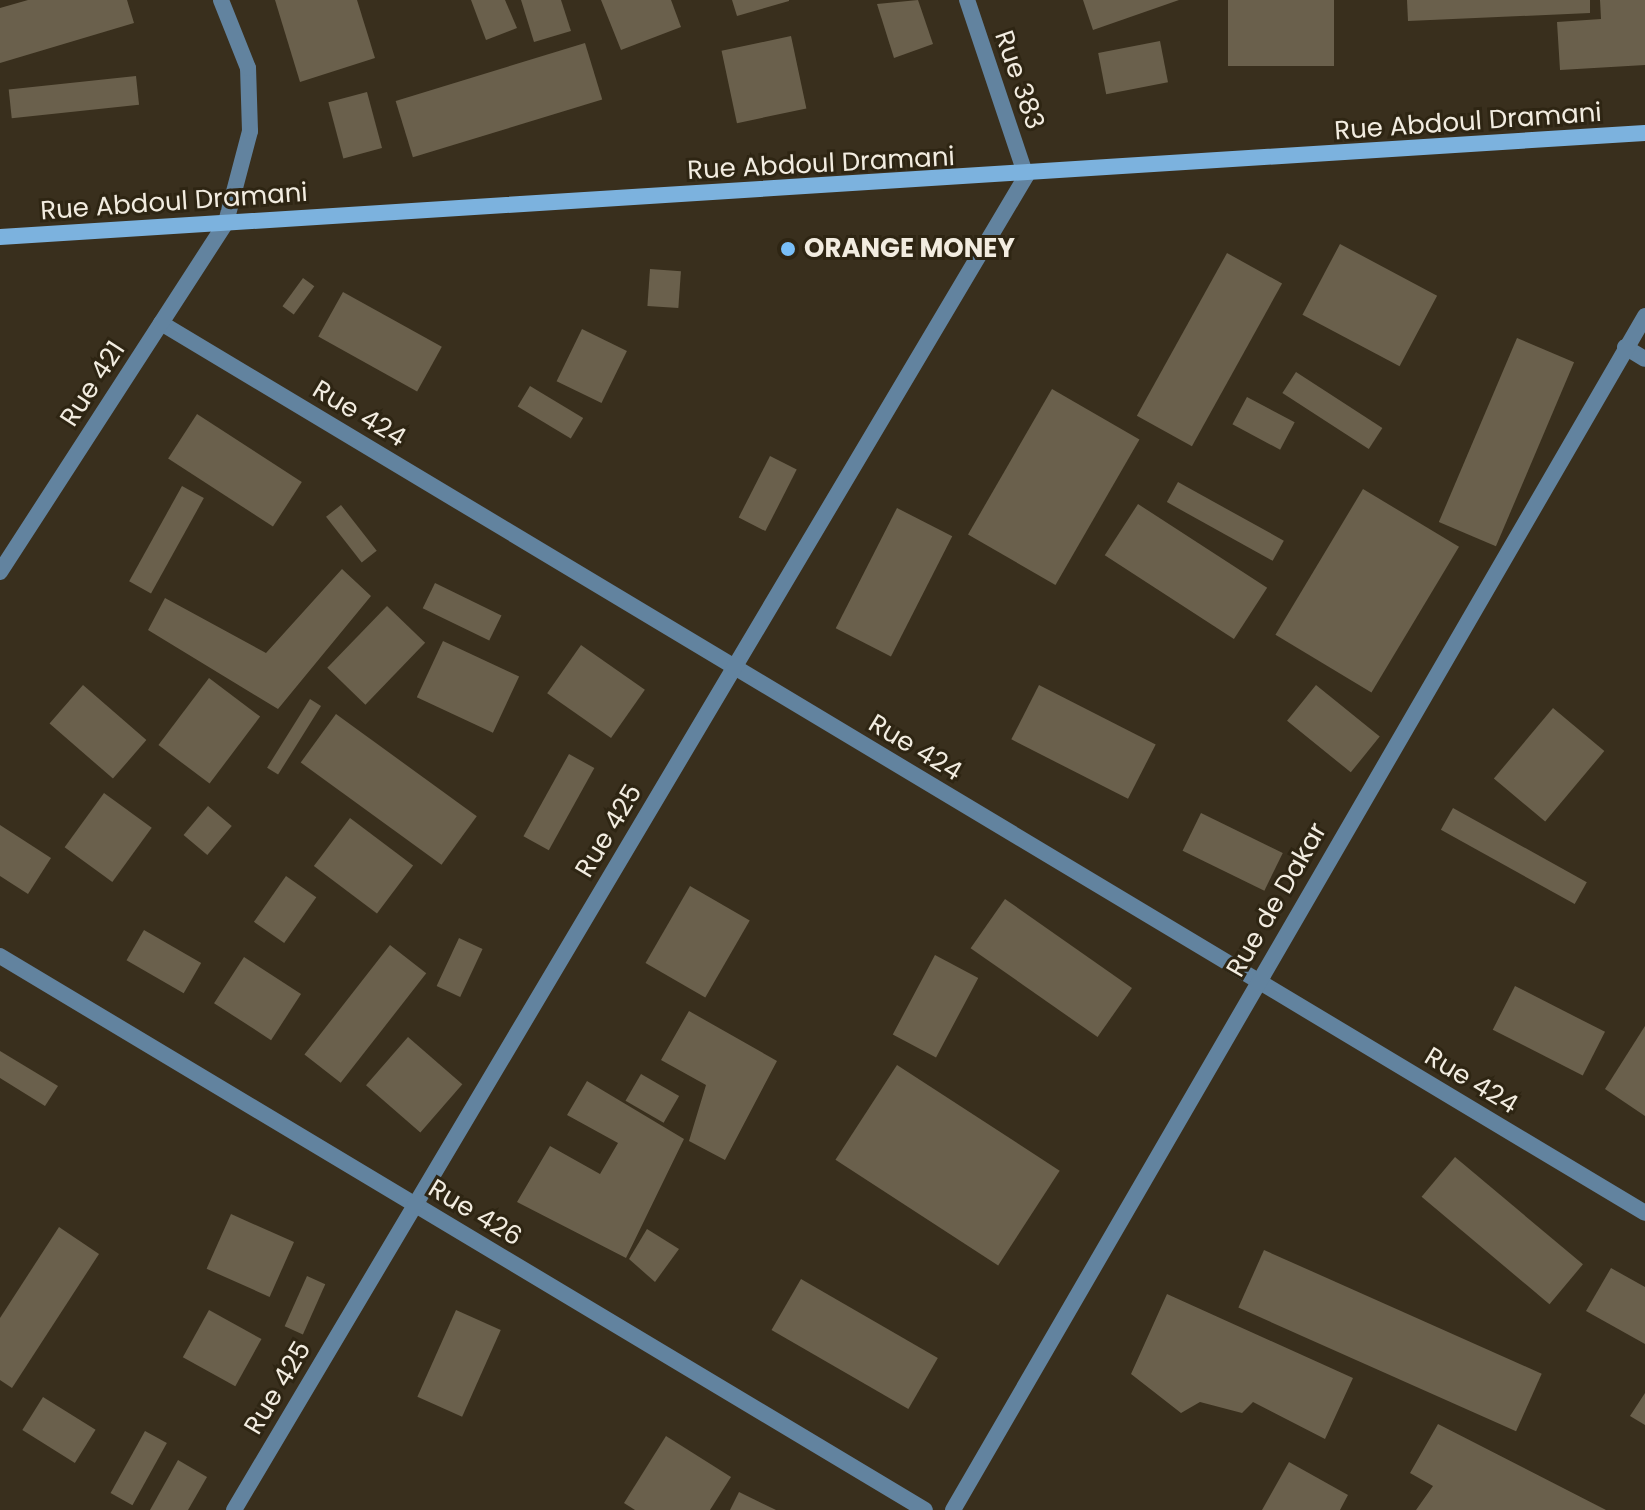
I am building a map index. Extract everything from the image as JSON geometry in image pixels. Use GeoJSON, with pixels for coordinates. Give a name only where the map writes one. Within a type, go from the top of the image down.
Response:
{"type":"FeatureCollection","features":[{"type":"Feature","properties":{"kind":"main road","name":"Rue Abdoul Dramani"},"geometry":{"type":"LineString","coordinates":[[0,237],[1026,176],[1645,133]]}},
{"type":"Feature","properties":{"kind":"street","name":"Rue 421"},"geometry":{"type":"LineString","coordinates":[[0,572],[226,222],[250,131],[248,68],[221,0]]}},
{"type":"Feature","properties":{"kind":"street","name":"Rue 383"},"geometry":{"type":"LineString","coordinates":[[967,0],[1026,176]]}},
{"type":"Feature","properties":{"kind":"street","name":"Rue 425"},"geometry":{"type":"LineString","coordinates":[[234,1510],[1026,176]]}},
{"type":"Feature","properties":{"kind":"street","name":"Rue de Dakar"},"geometry":{"type":"LineString","coordinates":[[953,1510],[1645,316]]}},
{"type":"Feature","properties":{"kind":"street","name":"Rue 424"},"geometry":{"type":"LineString","coordinates":[[161,323],[1645,1213]]}},
{"type":"Feature","properties":{"kind":"street"},"geometry":{"type":"LineString","coordinates":[[1625,347],[1645,359]]}},
{"type":"Feature","properties":{"kind":"street","name":"Rue 426"},"geometry":{"type":"LineString","coordinates":[[0,956],[925,1510]]}},
{"type":"Feature","properties":{"kind":"building"},"geometry":{"type":"Polygon","coordinates":[[[28,0],[127,0],[134,23],[0,63],[0,8],[28,0]]]}},
{"type":"Feature","properties":{"kind":"building"},"geometry":{"type":"Polygon","coordinates":[[[275,0],[357,0],[375,58],[300,82],[275,0]]]}},
{"type":"Feature","properties":{"kind":"building"},"geometry":{"type":"Polygon","coordinates":[[[471,0],[505,0],[517,28],[486,40],[471,0]]]}},
{"type":"Feature","properties":{"kind":"building"},"geometry":{"type":"Polygon","coordinates":[[[521,0],[561,0],[571,31],[534,42],[521,0]]]}},
{"type":"Feature","properties":{"kind":"building"},"geometry":{"type":"Polygon","coordinates":[[[601,0],[671,0],[681,27],[621,50],[601,0]]]}},
{"type":"Feature","properties":{"kind":"building"},"geometry":{"type":"Polygon","coordinates":[[[732,0],[789,0],[789,1],[737,16],[732,0]]]}},
{"type":"Feature","properties":{"kind":"building"},"geometry":{"type":"Polygon","coordinates":[[[918,0],[933,44],[894,58],[877,4],[918,0]]]}},
{"type":"Feature","properties":{"kind":"building"},"geometry":{"type":"Polygon","coordinates":[[[1083,0],[1179,0],[1093,30],[1083,0]]]}},
{"type":"Feature","properties":{"kind":"building"},"geometry":{"type":"Polygon","coordinates":[[[1228,0],[1334,0],[1334,66],[1228,66],[1228,0]]]}},
{"type":"Feature","properties":{"kind":"building"},"geometry":{"type":"Polygon","coordinates":[[[1407,0],[1590,0],[1590,13],[1408,21],[1407,0]]]}},
{"type":"Feature","properties":{"kind":"building"},"geometry":{"type":"Polygon","coordinates":[[[1600,0],[1645,0],[1645,65],[1560,70],[1557,22],[1601,19],[1600,0]]]}},
{"type":"Feature","properties":{"kind":"building"},"geometry":{"type":"Polygon","coordinates":[[[791,36],[806,108],[737,123],[722,51],[791,36]]]}},
{"type":"Feature","properties":{"kind":"building"},"geometry":{"type":"Polygon","coordinates":[[[1160,41],[1168,82],[1106,94],[1098,53],[1160,41]]]}},
{"type":"Feature","properties":{"kind":"building"},"geometry":{"type":"Polygon","coordinates":[[[585,43],[602,99],[413,157],[396,101],[585,43]]]}},
{"type":"Feature","properties":{"kind":"building"},"geometry":{"type":"Polygon","coordinates":[[[136,76],[139,105],[12,118],[9,89],[136,76]]]}},
{"type":"Feature","properties":{"kind":"building"},"geometry":{"type":"Polygon","coordinates":[[[367,92],[382,148],[343,158],[328,102],[367,92]]]}},
{"type":"Feature","properties":{"kind":"building"},"geometry":{"type":"Polygon","coordinates":[[[1340,244],[1437,296],[1400,366],[1302,315],[1340,244]]]}},
{"type":"Feature","properties":{"kind":"building"},"geometry":{"type":"Polygon","coordinates":[[[1227,253],[1282,284],[1192,446],[1137,416],[1227,253]]]}},
{"type":"Feature","properties":{"kind":"building"},"geometry":{"type":"Polygon","coordinates":[[[650,269],[681,271],[678,308],[647,306],[650,269]]]}},
{"type":"Feature","properties":{"kind":"building"},"geometry":{"type":"Polygon","coordinates":[[[303,278],[314,286],[294,315],[282,306],[303,278]]]}},
{"type":"Feature","properties":{"kind":"building"},"geometry":{"type":"Polygon","coordinates":[[[343,292],[442,347],[417,391],[318,337],[343,292]]]}},
{"type":"Feature","properties":{"kind":"building"},"geometry":{"type":"Polygon","coordinates":[[[582,329],[627,351],[602,403],[557,381],[582,329]]]}},
{"type":"Feature","properties":{"kind":"building"},"geometry":{"type":"Polygon","coordinates":[[[1517,338],[1574,362],[1496,546],[1439,522],[1517,338]]]}},
{"type":"Feature","properties":{"kind":"building"},"geometry":{"type":"Polygon","coordinates":[[[1296,372],[1382,428],[1369,449],[1282,393],[1296,372]]]}},
{"type":"Feature","properties":{"kind":"building"},"geometry":{"type":"Polygon","coordinates":[[[530,386],[583,418],[571,439],[518,407],[530,386]]]}},
{"type":"Feature","properties":{"kind":"building"},"geometry":{"type":"Polygon","coordinates":[[[1052,389],[1139,440],[1055,585],[968,534],[1052,389]]]}},
{"type":"Feature","properties":{"kind":"building"},"geometry":{"type":"Polygon","coordinates":[[[1247,397],[1295,422],[1280,450],[1232,424],[1247,397]]]}},
{"type":"Feature","properties":{"kind":"building"},"geometry":{"type":"Polygon","coordinates":[[[197,414],[302,482],[273,527],[168,458],[197,414]]]}},
{"type":"Feature","properties":{"kind":"building"},"geometry":{"type":"Polygon","coordinates":[[[770,456],[797,470],[765,531],[739,517],[770,456]]]}},
{"type":"Feature","properties":{"kind":"building"},"geometry":{"type":"Polygon","coordinates":[[[1178,482],[1284,541],[1273,561],[1167,502],[1178,482]]]}},
{"type":"Feature","properties":{"kind":"building"},"geometry":{"type":"Polygon","coordinates":[[[182,486],[204,498],[151,593],[129,581],[182,486]]]}},
{"type":"Feature","properties":{"kind":"building"},"geometry":{"type":"Polygon","coordinates":[[[1363,489],[1459,547],[1371,692],[1275,635],[1363,489]]]}},
{"type":"Feature","properties":{"kind":"building"},"geometry":{"type":"Polygon","coordinates":[[[1138,504],[1267,588],[1234,639],[1105,555],[1138,504]]]}},
{"type":"Feature","properties":{"kind":"building"},"geometry":{"type":"Polygon","coordinates":[[[341,505],[377,551],[362,562],[326,517],[341,505]]]}},
{"type":"Feature","properties":{"kind":"building"},"geometry":{"type":"Polygon","coordinates":[[[897,508],[952,536],[891,656],[836,628],[897,508]]]}},
{"type":"Feature","properties":{"kind":"building"},"geometry":{"type":"Polygon","coordinates":[[[342,569],[371,596],[278,709],[148,630],[165,598],[266,653],[342,569]]]}},
{"type":"Feature","properties":{"kind":"building"},"geometry":{"type":"Polygon","coordinates":[[[435,583],[502,615],[489,641],[423,608],[435,583]]]}},
{"type":"Feature","properties":{"kind":"building"},"geometry":{"type":"Polygon","coordinates":[[[387,606],[425,643],[365,705],[327,668],[387,606]]]}},
{"type":"Feature","properties":{"kind":"building"},"geometry":{"type":"Polygon","coordinates":[[[443,641],[519,676],[493,733],[417,697],[443,641]]]}},
{"type":"Feature","properties":{"kind":"building"},"geometry":{"type":"Polygon","coordinates":[[[581,645],[645,690],[611,738],[547,693],[581,645]]]}},
{"type":"Feature","properties":{"kind":"building"},"geometry":{"type":"Polygon","coordinates":[[[209,678],[260,717],[210,784],[158,745],[209,678]]]}},
{"type":"Feature","properties":{"kind":"building"},"geometry":{"type":"Polygon","coordinates":[[[83,685],[146,740],[113,779],[50,723],[83,685]]]}},
{"type":"Feature","properties":{"kind":"building"},"geometry":{"type":"Polygon","coordinates":[[[1039,685],[1156,744],[1128,799],[1011,739],[1039,685]]]}},
{"type":"Feature","properties":{"kind":"building"},"geometry":{"type":"Polygon","coordinates":[[[1316,685],[1380,737],[1351,772],[1287,721],[1316,685]]]}},
{"type":"Feature","properties":{"kind":"building"},"geometry":{"type":"Polygon","coordinates":[[[310,699],[321,706],[278,775],[267,768],[310,699]]]}},
{"type":"Feature","properties":{"kind":"building"},"geometry":{"type":"Polygon","coordinates":[[[1553,708],[1604,751],[1545,822],[1494,778],[1553,708]]]}},
{"type":"Feature","properties":{"kind":"building"},"geometry":{"type":"Polygon","coordinates":[[[336,714],[477,816],[442,865],[301,763],[336,714]]]}},
{"type":"Feature","properties":{"kind":"building"},"geometry":{"type":"Polygon","coordinates":[[[569,754],[594,768],[549,850],[523,836],[569,754]]]}},
{"type":"Feature","properties":{"kind":"building"},"geometry":{"type":"Polygon","coordinates":[[[104,793],[152,828],[112,882],[65,847],[104,793]]]}},
{"type":"Feature","properties":{"kind":"building"},"geometry":{"type":"Polygon","coordinates":[[[208,806],[232,826],[207,855],[184,835],[208,806]]]}},
{"type":"Feature","properties":{"kind":"building"},"geometry":{"type":"Polygon","coordinates":[[[1453,808],[1587,882],[1575,904],[1441,830],[1453,808]]]}},
{"type":"Feature","properties":{"kind":"building"},"geometry":{"type":"Polygon","coordinates":[[[1201,813],[1283,853],[1264,891],[1183,851],[1201,813]]]}},
{"type":"Feature","properties":{"kind":"building"},"geometry":{"type":"Polygon","coordinates":[[[350,818],[413,866],[377,913],[314,866],[350,818]]]}},
{"type":"Feature","properties":{"kind":"building"},"geometry":{"type":"Polygon","coordinates":[[[0,825],[51,858],[28,894],[0,876],[0,825]]]}},
{"type":"Feature","properties":{"kind":"building"},"geometry":{"type":"Polygon","coordinates":[[[286,876],[316,897],[284,943],[254,922],[286,876]]]}},
{"type":"Feature","properties":{"kind":"building"},"geometry":{"type":"Polygon","coordinates":[[[690,886],[750,920],[705,998],[646,963],[690,886]]]}},
{"type":"Feature","properties":{"kind":"building"},"geometry":{"type":"Polygon","coordinates":[[[1005,899],[1132,988],[1098,1037],[971,948],[1005,899]]]}},
{"type":"Feature","properties":{"kind":"building"},"geometry":{"type":"Polygon","coordinates":[[[144,930],[201,963],[184,993],[126,960],[144,930]]]}},
{"type":"Feature","properties":{"kind":"building"},"geometry":{"type":"Polygon","coordinates":[[[459,938],[483,949],[460,997],[437,986],[459,938]]]}},
{"type":"Feature","properties":{"kind":"building"},"geometry":{"type":"Polygon","coordinates":[[[390,945],[426,973],[341,1083],[304,1055],[390,945]]]}},
{"type":"Feature","properties":{"kind":"building"},"geometry":{"type":"Polygon","coordinates":[[[935,955],[978,978],[936,1057],[893,1034],[935,955]]]}},
{"type":"Feature","properties":{"kind":"building"},"geometry":{"type":"Polygon","coordinates":[[[244,957],[301,994],[271,1040],[214,1003],[244,957]]]}},
{"type":"Feature","properties":{"kind":"building"},"geometry":{"type":"Polygon","coordinates":[[[1515,986],[1605,1032],[1583,1076],[1493,1030],[1515,986]]]}},
{"type":"Feature","properties":{"kind":"building"},"geometry":{"type":"Polygon","coordinates":[[[689,1011],[777,1061],[725,1160],[689,1141],[706,1085],[661,1060],[689,1011]]]}},
{"type":"Feature","properties":{"kind":"building"},"geometry":{"type":"Polygon","coordinates":[[[1645,1026],[1645,1116],[1605,1089],[1645,1026]]]}},
{"type":"Feature","properties":{"kind":"building"},"geometry":{"type":"Polygon","coordinates":[[[408,1037],[462,1084],[420,1133],[366,1085],[408,1037]]]}},
{"type":"Feature","properties":{"kind":"building"},"geometry":{"type":"Polygon","coordinates":[[[0,1051],[58,1086],[45,1106],[0,1078],[0,1051]]]}},
{"type":"Feature","properties":{"kind":"building"},"geometry":{"type":"Polygon","coordinates":[[[897,1065],[1060,1171],[998,1265],[835,1160],[897,1065]]]}},
{"type":"Feature","properties":{"kind":"building"},"geometry":{"type":"Polygon","coordinates":[[[641,1074],[679,1096],[664,1123],[626,1101],[641,1074]]]}},
{"type":"Feature","properties":{"kind":"building"},"geometry":{"type":"Polygon","coordinates":[[[587,1081],[684,1139],[626,1258],[517,1202],[550,1146],[600,1174],[618,1143],[567,1115],[587,1081]]]}},
{"type":"Feature","properties":{"kind":"building"},"geometry":{"type":"Polygon","coordinates":[[[1455,1157],[1583,1264],[1550,1304],[1422,1197],[1455,1157]]]}},
{"type":"Feature","properties":{"kind":"building"},"geometry":{"type":"Polygon","coordinates":[[[231,1214],[294,1242],[270,1297],[207,1269],[231,1214]]]}},
{"type":"Feature","properties":{"kind":"building"},"geometry":{"type":"Polygon","coordinates":[[[59,1227],[99,1254],[12,1388],[0,1380],[0,1318],[59,1227]]]}},
{"type":"Feature","properties":{"kind":"building"},"geometry":{"type":"Polygon","coordinates":[[[647,1229],[679,1249],[655,1282],[629,1259],[647,1229]]]}},
{"type":"Feature","properties":{"kind":"building"},"geometry":{"type":"Polygon","coordinates":[[[1264,1250],[1542,1374],[1516,1431],[1238,1308],[1264,1250]]]}},
{"type":"Feature","properties":{"kind":"building"},"geometry":{"type":"Polygon","coordinates":[[[1611,1268],[1645,1287],[1645,1344],[1586,1311],[1611,1268]]]}},
{"type":"Feature","properties":{"kind":"building"},"geometry":{"type":"Polygon","coordinates":[[[307,1276],[325,1284],[303,1334],[285,1326],[307,1276]]]}},
{"type":"Feature","properties":{"kind":"building"},"geometry":{"type":"Polygon","coordinates":[[[801,1279],[938,1358],[908,1409],[772,1330],[801,1279]]]}},
{"type":"Feature","properties":{"kind":"building"},"geometry":{"type":"Polygon","coordinates":[[[1167,1294],[1353,1378],[1325,1439],[1253,1402],[1242,1413],[1200,1402],[1181,1413],[1131,1374],[1167,1294]]]}},
{"type":"Feature","properties":{"kind":"building"},"geometry":{"type":"Polygon","coordinates":[[[209,1310],[261,1339],[235,1386],[183,1357],[209,1310]]]}},
{"type":"Feature","properties":{"kind":"building"},"geometry":{"type":"Polygon","coordinates":[[[456,1310],[501,1330],[462,1417],[417,1397],[456,1310]]]}},
{"type":"Feature","properties":{"kind":"building"},"geometry":{"type":"Polygon","coordinates":[[[1645,1393],[1645,1425],[1630,1416],[1645,1393]]]}},
{"type":"Feature","properties":{"kind":"building"},"geometry":{"type":"Polygon","coordinates":[[[43,1397],[96,1430],[75,1463],[22,1430],[43,1397]]]}},
{"type":"Feature","properties":{"kind":"building"},"geometry":{"type":"Polygon","coordinates":[[[1438,1424],[1606,1510],[1416,1510],[1433,1486],[1410,1473],[1438,1424]]]}},
{"type":"Feature","properties":{"kind":"building"},"geometry":{"type":"Polygon","coordinates":[[[145,1431],[167,1443],[132,1505],[111,1493],[145,1431]]]}},
{"type":"Feature","properties":{"kind":"building"},"geometry":{"type":"Polygon","coordinates":[[[666,1436],[731,1477],[710,1510],[635,1510],[624,1503],[666,1436]]]}},
{"type":"Feature","properties":{"kind":"building"},"geometry":{"type":"Polygon","coordinates":[[[178,1460],[207,1477],[188,1510],[150,1510],[178,1460]]]}},
{"type":"Feature","properties":{"kind":"building"},"geometry":{"type":"Polygon","coordinates":[[[1289,1462],[1348,1495],[1340,1510],[1262,1510],[1289,1462]]]}},
{"type":"Feature","properties":{"kind":"building"},"geometry":{"type":"Polygon","coordinates":[[[739,1492],[776,1510],[730,1510],[739,1492]]]}},
{"type":"Feature","properties":{"kind":"place","name":"ORANGE MONEY"},"geometry":{"type":"Point","coordinates":[788,249]}}]}
